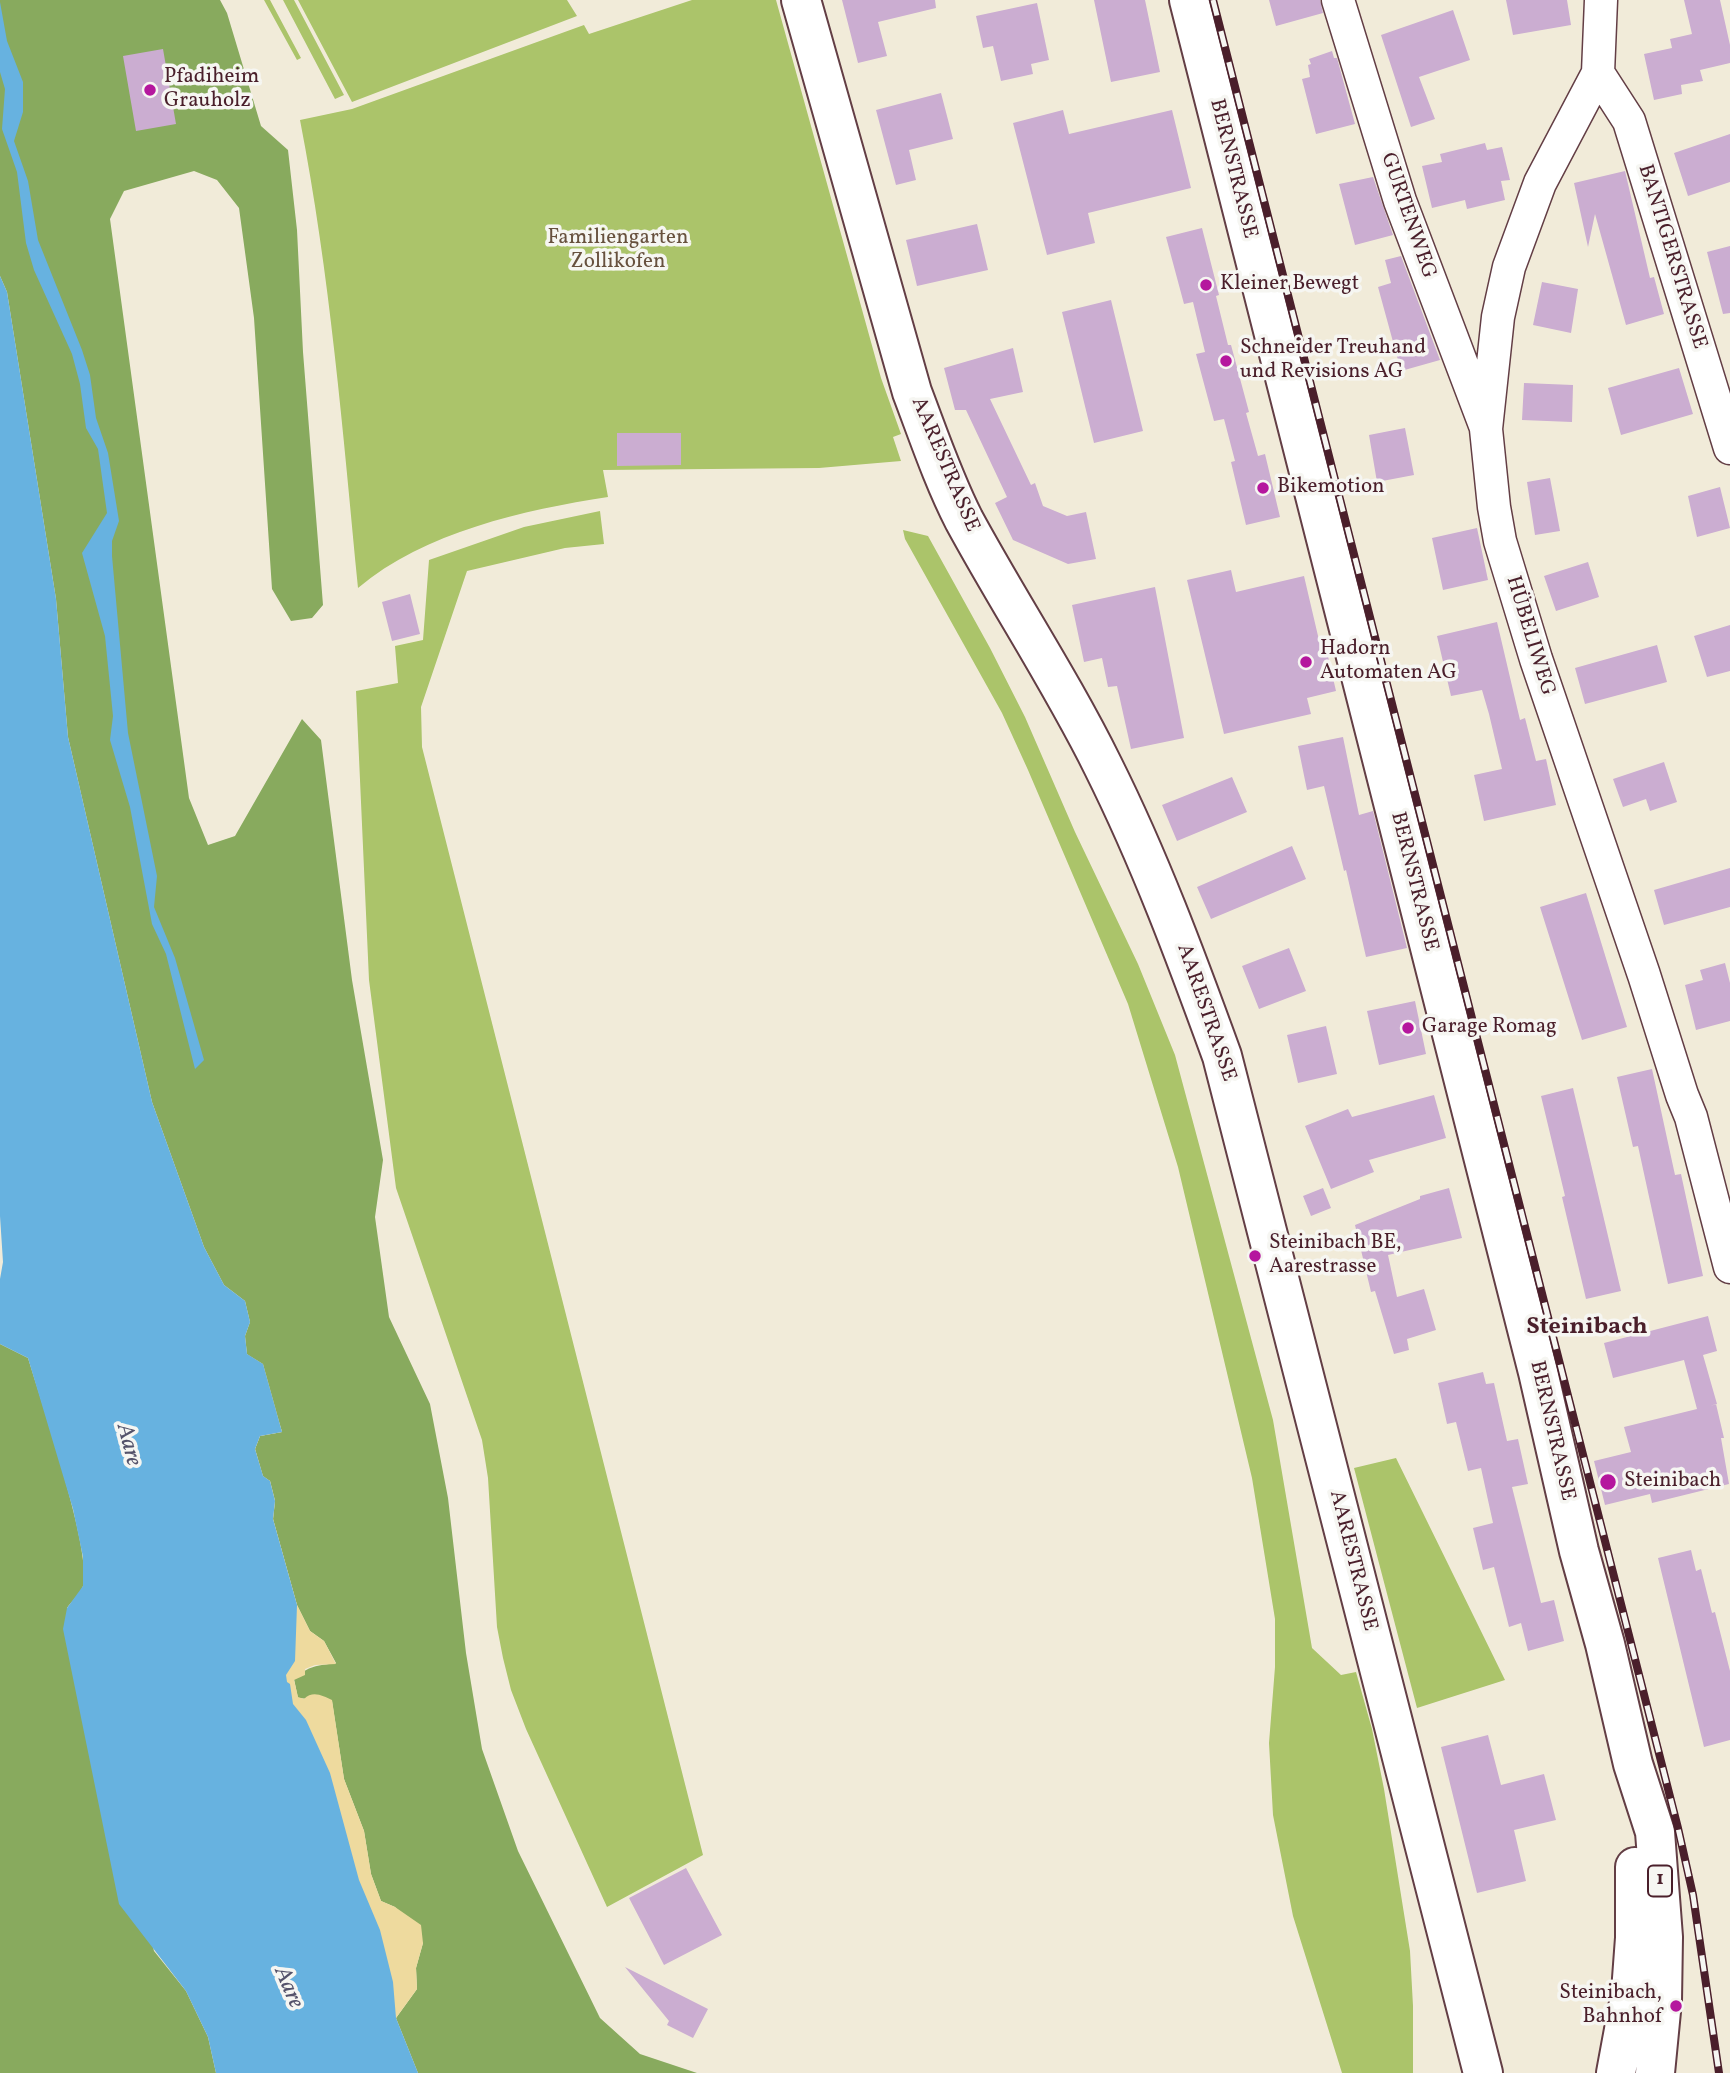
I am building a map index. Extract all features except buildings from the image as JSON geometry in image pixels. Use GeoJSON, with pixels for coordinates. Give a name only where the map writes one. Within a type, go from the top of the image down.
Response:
{"type":"FeatureCollection","features":[{"type":"Feature","properties":{"kind":"main road","name":"AARESTRASSE"},"geometry":{"type":"LineString","coordinates":[[801,0],[912,391],[934,450],[964,519],[1066,696],[1140,842],[1168,908],[1222,1056],[1483,2073]]}},
{"type":"Feature","properties":{"kind":"main road","name":"BERNSTRASSE"},"geometry":{"type":"LineString","coordinates":[[1189,0],[1538,1373],[1579,1551],[1605,1643],[1633,1764],[1655,1832],[1662,1899],[1662,2001],[1655,2073]]}},
{"type":"Feature","properties":{"kind":"main road","name":"BERNSTRASSE"},"geometry":{"type":"LineString","coordinates":[[1616,2073],[1631,1992],[1635,1938],[1633,1764]]}},
{"type":"Feature","properties":{"kind":"street","name":"GURTENWEG"},"geometry":{"type":"LineString","coordinates":[[1338,0],[1400,201],[1486,429]]}},
{"type":"Feature","properties":{"kind":"street","name":"HÜBELIWEG"},"geometry":{"type":"LineString","coordinates":[[1601,0],[1598,73],[1540,183],[1509,267],[1498,317],[1486,429],[1500,541],[1536,659],[1691,1117],[1730,1267]]}},
{"type":"Feature","properties":{"kind":"street","name":"BANTIGERSTRASSE"},"geometry":{"type":"LineString","coordinates":[[1598,73],[1629,121],[1730,448]]}},
{"type":"Feature","properties":{"kind":"green space"},"geometry":{"type":"Polygon","coordinates":[[[0,0],[220,0],[227,13],[261,126],[288,150],[297,230],[303,352],[323,605],[312,618],[291,621],[272,589],[254,318],[239,208],[217,180],[194,171],[124,191],[110,219],[189,798],[208,845],[235,836],[302,719],[321,740],[352,980],[383,1160],[375,1217],[389,1317],[430,1404],[448,1498],[466,1653],[482,1749],[518,1851],[600,2018],[640,2054],[697,2073],[418,2073],[396,2018],[417,1989],[416,1968],[423,1943],[395,1907],[381,1901],[371,1874],[364,1831],[344,1779],[332,1701],[298,1698],[294,1679],[314,1667],[336,1663],[324,1641],[310,1631],[297,1605],[273,1519],[275,1501],[270,1481],[263,1477],[255,1449],[260,1436],[282,1432],[272,1400],[247,1354],[245,1336],[250,1322],[245,1301],[224,1285],[204,1247],[152,1102],[68,737],[56,599],[7,292],[0,276],[0,0]]]}},
{"type":"Feature","properties":{"kind":"green space"},"geometry":{"type":"Polygon","coordinates":[[[264,0],[270,0],[301,58],[297,60],[264,0]]]}},
{"type":"Feature","properties":{"kind":"green space"},"geometry":{"type":"Polygon","coordinates":[[[283,0],[294,0],[344,95],[335,99],[283,0]]]}},
{"type":"Feature","properties":{"kind":"green space"},"geometry":{"type":"Polygon","coordinates":[[[298,0],[567,0],[577,16],[352,102],[298,0]]]}},
{"type":"Feature","properties":{"kind":"green space","name":"Familiengarten Zollikofen"},"geometry":{"type":"Polygon","coordinates":[[[692,0],[776,0],[881,378],[901,434],[893,437],[901,461],[819,468],[603,470],[608,497],[543,509],[476,526],[413,552],[358,588],[328,295],[300,120],[352,109],[584,25],[589,34],[692,0]]]}},
{"type":"Feature","properties":{"kind":"green space"},"geometry":{"type":"Polygon","coordinates":[[[600,511],[604,544],[565,548],[467,571],[421,707],[422,747],[703,1855],[607,1907],[511,1690],[497,1627],[488,1478],[482,1440],[396,1188],[369,980],[356,691],[398,683],[395,646],[423,640],[429,560],[524,527],[600,511]]]}},
{"type":"Feature","properties":{"kind":"green space"},"geometry":{"type":"Polygon","coordinates":[[[903,530],[928,536],[990,648],[1025,717],[1075,832],[1138,964],[1175,1055],[1273,1420],[1312,1648],[1341,1675],[1356,1672],[1372,1729],[1410,1951],[1413,2073],[1342,2073],[1293,1916],[1273,1815],[1269,1743],[1275,1667],[1275,1619],[1252,1478],[1178,1167],[1128,1004],[1028,770],[1002,713],[905,539],[903,530]]]}},
{"type":"Feature","properties":{"kind":"green space"},"geometry":{"type":"Polygon","coordinates":[[[0,1344],[28,1358],[73,1510],[84,1568],[83,1586],[67,1608],[154,1951],[186,1991],[208,2037],[216,2073],[0,2073],[0,1344]]]}},
{"type":"Feature","properties":{"kind":"green space"},"geometry":{"type":"Polygon","coordinates":[[[1396,1458],[1505,1680],[1417,1708],[1354,1468],[1396,1458]]]}},
{"type":"Feature","properties":{"kind":"sand"},"geometry":{"type":"Polygon","coordinates":[[[232,1345],[263,1364],[282,1432],[260,1436],[255,1449],[263,1476],[270,1481],[275,1501],[273,1519],[297,1605],[310,1631],[324,1641],[336,1664],[315,1665],[305,1669],[305,1675],[294,1680],[298,1697],[304,1699],[314,1694],[332,1700],[344,1779],[364,1831],[371,1874],[381,1901],[421,1925],[423,1943],[416,1968],[417,1989],[396,2018],[333,1901],[208,1360],[232,1345]]]}},
{"type":"Feature","properties":{"kind":"water"},"geometry":{"type":"Polygon","coordinates":[[[0,2],[7,41],[23,82],[23,112],[14,141],[28,181],[38,240],[82,350],[90,375],[96,418],[108,453],[119,521],[112,541],[112,556],[128,733],[157,876],[154,907],[175,958],[204,1060],[195,1069],[166,954],[152,924],[130,807],[110,740],[113,716],[105,636],[82,553],[107,513],[98,449],[86,428],[80,384],[72,354],[34,270],[26,243],[17,172],[2,129],[5,89],[0,72],[0,2]]]}},
{"type":"Feature","properties":{"kind":"water","name":"Aare"},"geometry":{"type":"Polygon","coordinates":[[[0,276],[7,292],[56,599],[68,737],[152,1102],[204,1247],[224,1285],[245,1301],[250,1322],[245,1336],[247,1354],[263,1364],[282,1432],[260,1436],[255,1449],[263,1476],[270,1481],[275,1501],[273,1519],[297,1605],[295,1661],[286,1675],[287,1682],[290,1684],[293,1704],[306,1720],[330,1773],[359,1880],[380,1930],[393,1982],[396,2018],[418,2073],[216,2073],[208,2037],[186,1991],[119,1904],[63,1629],[67,1608],[83,1586],[83,1557],[73,1509],[28,1358],[0,1344],[0,1279],[3,1262],[0,1216],[0,276]]]}},
{"type":"Feature","properties":{"kind":"railway"},"geometry":{"type":"LineString","coordinates":[[1213,0],[1678,1828],[1693,1895],[1719,2073]]}},
{"type":"Feature","properties":{"kind":"place","name":"Pfadiheim Grauholz"},"geometry":{"type":"Point","coordinates":[150,90]}},
{"type":"Feature","properties":{"kind":"place","name":"Kleiner Bewegt"},"geometry":{"type":"Point","coordinates":[1206,285]}},
{"type":"Feature","properties":{"kind":"place","name":"Schneider Treuhand und Revisions AG"},"geometry":{"type":"Point","coordinates":[1226,361]}},
{"type":"Feature","properties":{"kind":"place","name":"Bikemotion"},"geometry":{"type":"Point","coordinates":[1263,488]}},
{"type":"Feature","properties":{"kind":"place","name":"Hadorn Automaten AG"},"geometry":{"type":"Point","coordinates":[1306,662]}},
{"type":"Feature","properties":{"kind":"place","name":"Garage Romag"},"geometry":{"type":"Point","coordinates":[1408,1028]}},
{"type":"Feature","properties":{"kind":"place","name":"Steinibach BE, Aarestrasse"},"geometry":{"type":"Point","coordinates":[1255,1256]}},
{"type":"Feature","properties":{"kind":"place","name":"Steinibach"},"geometry":{"type":"Point","coordinates":[1608,1482]}},
{"type":"Feature","properties":{"kind":"place","name":"Steinibach, Bahnhof"},"geometry":{"type":"Point","coordinates":[1676,2006]}},
{"type":"Feature","properties":{"kind":"district","name":"Steinibach"},"geometry":{"type":"Point","coordinates":[1587,1329]}}]}
